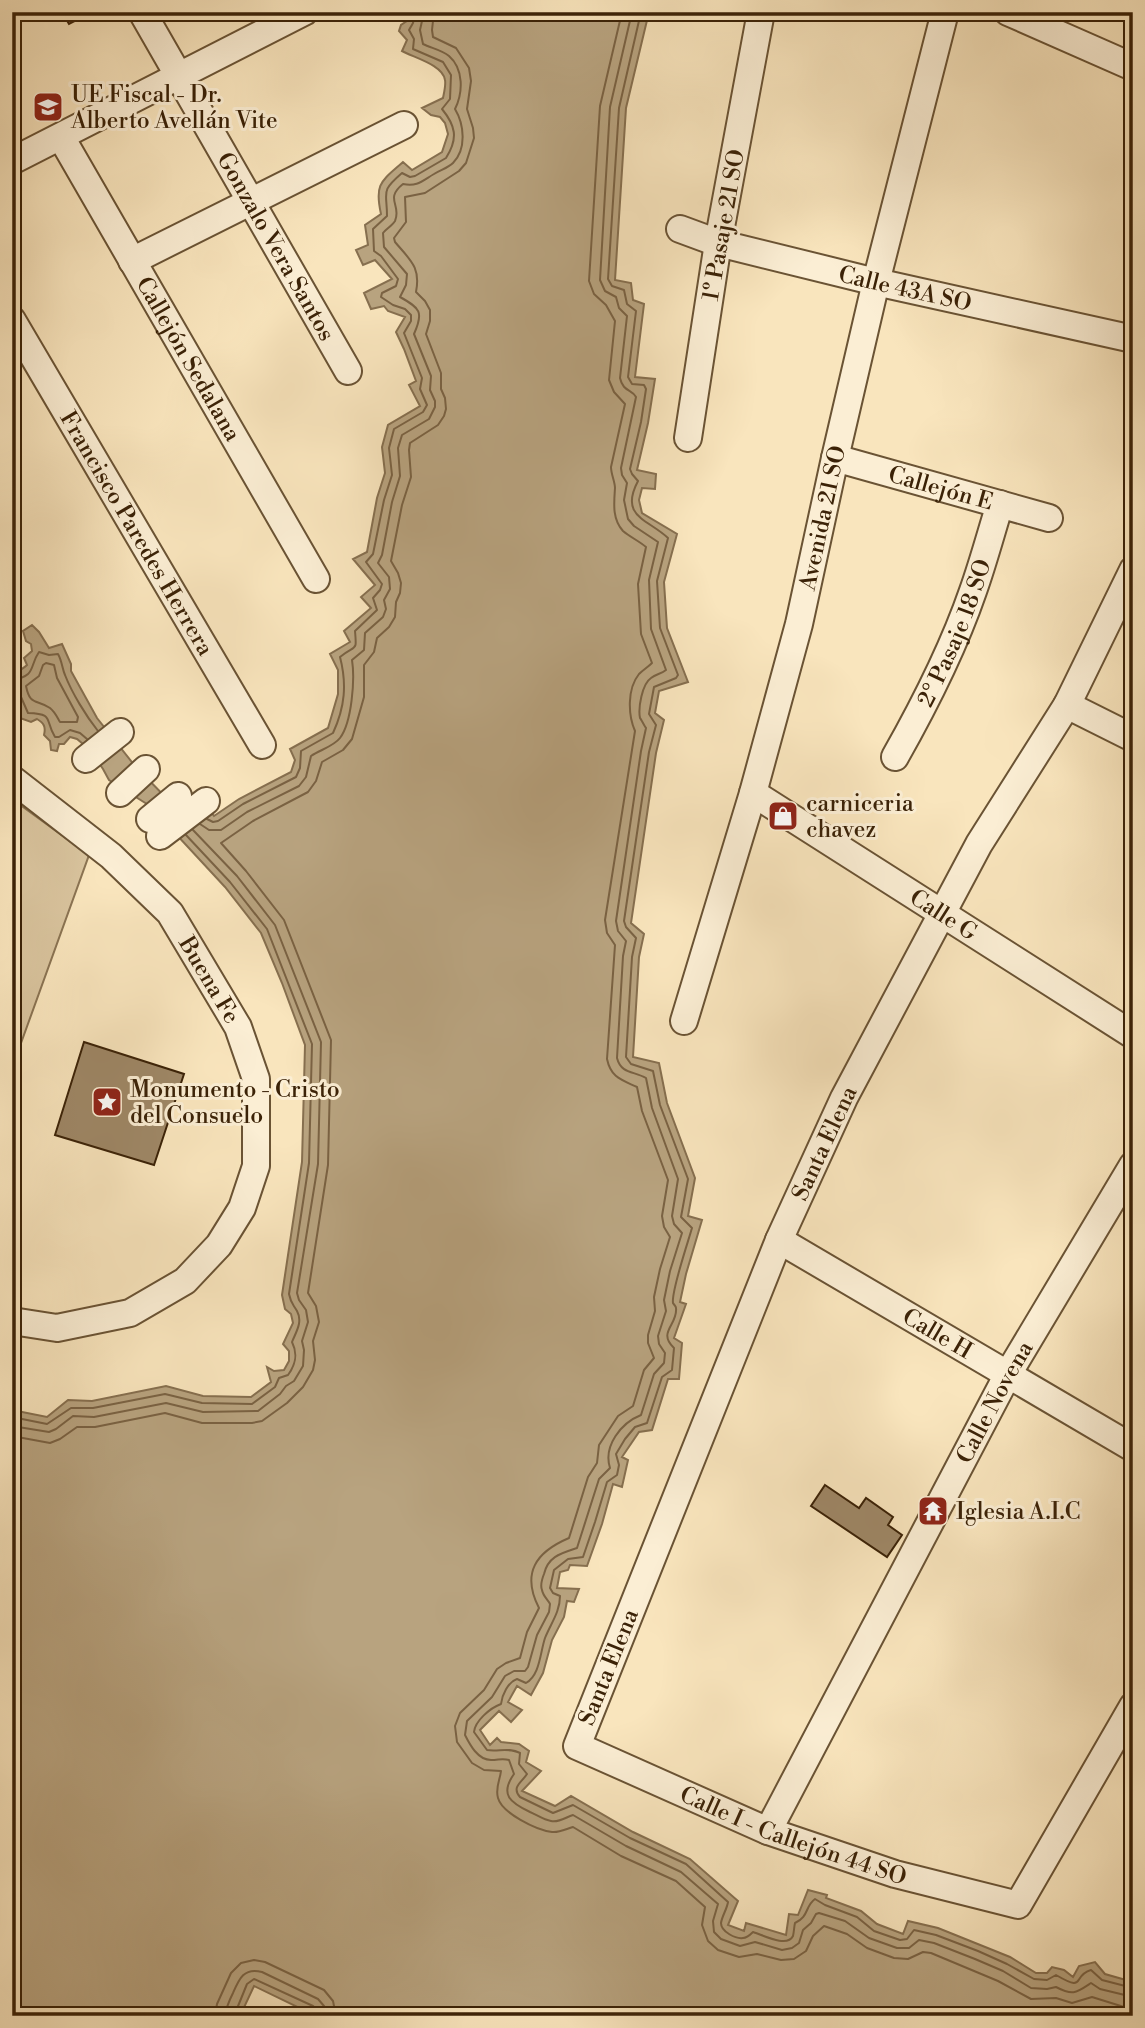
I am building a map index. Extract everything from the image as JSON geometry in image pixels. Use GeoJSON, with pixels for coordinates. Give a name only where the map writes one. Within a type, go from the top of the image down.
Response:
{"type":"FeatureCollection","features":[{"type":"Feature","properties":{"kind":"street","name":"Gonzalo Vera Santos"},"geometry":{"type":"LineString","coordinates":[[142,12],[348,371]]}},
{"type":"Feature","properties":{"kind":"street"},"geometry":{"type":"LineString","coordinates":[[12,161],[304,12]]}},
{"type":"Feature","properties":{"kind":"street","name":"1º Pasaje 21 SO"},"geometry":{"type":"LineString","coordinates":[[688,438],[718,243],[761,12]]}},
{"type":"Feature","properties":{"kind":"street","name":"Avenida 21 SO"},"geometry":{"type":"LineString","coordinates":[[684,1021],[753,793],[799,625],[876,282],[945,12]]}},
{"type":"Feature","properties":{"kind":"street"},"geometry":{"type":"LineString","coordinates":[[1008,12],[1133,67]]}},
{"type":"Feature","properties":{"kind":"street"},"geometry":{"type":"LineString","coordinates":[[132,261],[404,125]]}},
{"type":"Feature","properties":{"kind":"street","name":"Callejón Sedalana"},"geometry":{"type":"LineString","coordinates":[[61,136],[316,579]]}},
{"type":"Feature","properties":{"kind":"street","name":"Calle 43A SO"},"geometry":{"type":"LineString","coordinates":[[680,229],[718,243],[876,282],[1133,339]]}},
{"type":"Feature","properties":{"kind":"street","name":"Francisco Paredes Herrera"},"geometry":{"type":"LineString","coordinates":[[12,320],[262,744]]}},
{"type":"Feature","properties":{"kind":"street","name":"Callejón E"},"geometry":{"type":"LineString","coordinates":[[835,458],[1049,518]]}},
{"type":"Feature","properties":{"kind":"street","name":"2° Pasaje 18 SO"},"geometry":{"type":"LineString","coordinates":[[895,757],[917,718],[960,625],[973,593],[1000,504]]}},
{"type":"Feature","properties":{"kind":"street","name":"Santa Elena"},"geometry":{"type":"LineString","coordinates":[[577,1746],[779,1240],[844,1098],[979,844],[1067,705],[1133,570]]}},
{"type":"Feature","properties":{"kind":"street"},"geometry":{"type":"LineString","coordinates":[[1067,705],[1133,738]]}},
{"type":"Feature","properties":{"kind":"street"},"geometry":{"type":"LineString","coordinates":[[86,759],[118,733]]}},
{"type":"Feature","properties":{"kind":"street"},"geometry":{"type":"LineString","coordinates":[[140,812],[150,774]]}},
{"type":"Feature","properties":{"kind":"street","name":"Buena Fe"},"geometry":{"type":"LineString","coordinates":[[12,779],[111,856],[170,913],[238,1027],[256,1079],[256,1166],[242,1208],[219,1245],[185,1281],[130,1313],[57,1328],[12,1321]]}},
{"type":"Feature","properties":{"kind":"street","name":"Calle G"},"geometry":{"type":"LineString","coordinates":[[753,793],[1133,1035]]}},
{"type":"Feature","properties":{"kind":"street"},"geometry":{"type":"LineString","coordinates":[[140,812],[178,796]]}},
{"type":"Feature","properties":{"kind":"street"},"geometry":{"type":"LineString","coordinates":[[140,812],[206,801]]}},
{"type":"Feature","properties":{"kind":"street","name":"Calle Novena"},"geometry":{"type":"LineString","coordinates":[[768,1831],[1008,1374],[1133,1166]]}},
{"type":"Feature","properties":{"kind":"street","name":"Calle H"},"geometry":{"type":"LineString","coordinates":[[779,1240],[1133,1448]]}},
{"type":"Feature","properties":{"kind":"street","name":"Calle I - Callejón 44 SO"},"geometry":{"type":"LineString","coordinates":[[577,1746],[768,1831],[895,1874],[1018,1905],[1133,1706]]}},
{"type":"Feature","properties":{"kind":"shaded area"},"geometry":{"type":"Polygon","coordinates":[[[12,799],[89,855],[12,1068],[12,799]]]}},
{"type":"Feature","properties":{"kind":"water"},"geometry":{"type":"Polygon","coordinates":[[[409,12],[649,12],[626,108],[615,280],[631,283],[633,300],[644,304],[635,377],[655,379],[637,470],[656,474],[655,489],[642,488],[639,500],[642,513],[677,534],[664,582],[667,628],[688,682],[659,691],[655,713],[664,720],[656,753],[631,923],[644,934],[639,957],[633,1057],[659,1063],[667,1103],[695,1178],[688,1216],[702,1220],[680,1302],[686,1304],[674,1338],[682,1343],[679,1379],[668,1379],[652,1430],[639,1432],[622,1457],[628,1460],[622,1487],[613,1484],[587,1566],[570,1565],[568,1570],[560,1572],[557,1588],[579,1589],[574,1602],[567,1601],[564,1617],[552,1640],[543,1673],[531,1695],[517,1686],[508,1702],[522,1710],[511,1722],[499,1711],[480,1730],[490,1745],[497,1738],[501,1742],[519,1744],[529,1751],[526,1762],[541,1771],[522,1791],[555,1806],[571,1796],[633,1832],[690,1859],[738,1901],[728,1925],[744,1931],[746,1923],[786,1935],[789,1914],[798,1915],[808,1890],[827,1895],[826,1898],[861,1911],[877,1924],[903,1934],[908,1921],[938,1928],[1010,1957],[1036,1973],[1047,1973],[1052,1967],[1064,1970],[1073,1977],[1079,1966],[1095,1962],[1105,1974],[1133,1982],[1133,2016],[309,2016],[310,2013],[254,1986],[240,2016],[12,2016],[12,1410],[47,1417],[68,1400],[92,1401],[166,1386],[203,1396],[251,1397],[271,1382],[267,1367],[274,1371],[284,1370],[289,1361],[289,1351],[283,1344],[293,1323],[291,1314],[285,1309],[282,1295],[302,1162],[305,1045],[261,933],[225,887],[150,806],[109,780],[90,750],[77,739],[70,737],[64,744],[59,744],[57,751],[51,750],[41,722],[37,719],[31,722],[20,718],[12,679],[27,665],[24,658],[32,651],[23,631],[32,625],[49,648],[62,644],[71,664],[71,671],[97,718],[135,766],[182,814],[201,799],[214,816],[239,799],[291,772],[295,760],[290,749],[328,728],[338,694],[338,670],[330,654],[350,642],[344,631],[371,608],[361,597],[375,585],[353,559],[367,552],[377,498],[385,473],[382,447],[388,425],[420,406],[409,385],[416,381],[396,332],[405,317],[388,311],[384,306],[371,309],[364,293],[392,279],[375,260],[363,265],[356,250],[368,245],[365,225],[381,214],[379,189],[385,179],[403,162],[412,170],[442,152],[448,134],[440,117],[431,115],[422,108],[443,98],[443,75],[434,66],[402,51],[407,40],[399,31],[401,25],[407,21],[409,12]]]}},
{"type":"Feature","properties":{"kind":"building"},"geometry":{"type":"Polygon","coordinates":[[[62,12],[92,12],[69,24],[62,12]]]}},
{"type":"Feature","properties":{"kind":"building"},"geometry":{"type":"Polygon","coordinates":[[[84,1042],[184,1074],[154,1165],[55,1135],[84,1042]]]}},
{"type":"Feature","properties":{"kind":"building"},"geometry":{"type":"Polygon","coordinates":[[[825,1485],[859,1508],[866,1498],[893,1517],[888,1525],[902,1535],[887,1557],[811,1506],[825,1485]]]}},
{"type":"Feature","properties":{"kind":"place","name":"UE Fiscal - Dr. Alberto Avellán Vite"},"geometry":{"type":"Point","coordinates":[48,107]}},
{"type":"Feature","properties":{"kind":"place","name":"carniceria chavez"},"geometry":{"type":"Point","coordinates":[783,816]}},
{"type":"Feature","properties":{"kind":"place","name":"Monumento - Cristo del Consuelo"},"geometry":{"type":"Point","coordinates":[107,1102]}},
{"type":"Feature","properties":{"kind":"place","name":"Iglesia A.I.C"},"geometry":{"type":"Point","coordinates":[933,1511]}}]}
